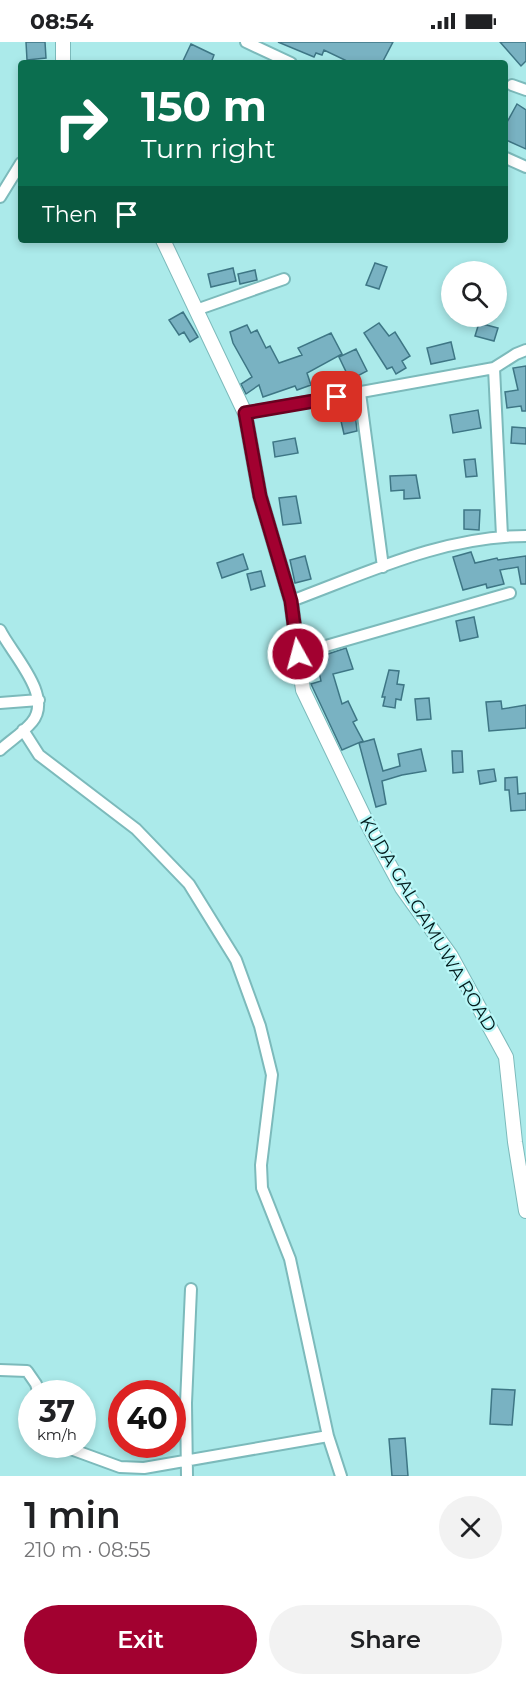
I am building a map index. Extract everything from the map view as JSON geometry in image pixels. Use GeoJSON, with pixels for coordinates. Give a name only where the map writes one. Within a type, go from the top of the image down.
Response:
{"type":"FeatureCollection","features":[{"type":"Feature","properties":{"kind":"street"},"geometry":{"type":"LineString","coordinates":[[63,42],[63,60]]}},
{"type":"Feature","properties":{"kind":"street"},"geometry":{"type":"LineString","coordinates":[[246,42],[285,60]]}},
{"type":"Feature","properties":{"kind":"street"},"geometry":{"type":"LineString","coordinates":[[512,85],[526,90]]}},
{"type":"Feature","properties":{"kind":"street"},"geometry":{"type":"LineString","coordinates":[[508,159],[526,167]]}},
{"type":"Feature","properties":{"kind":"street"},"geometry":{"type":"LineString","coordinates":[[0,196],[18,168]]}},
{"type":"Feature","properties":{"kind":"street","name":"KUDA GALGAMUWA ROAD"},"geometry":{"type":"LineString","coordinates":[[164,243],[245,413],[260,496],[291,601],[303,690],[368,825],[402,888],[451,956],[506,1057],[515,1142],[526,1211]]}},
{"type":"Feature","properties":{"kind":"street"},"geometry":{"type":"LineString","coordinates":[[196,310],[284,279]]}},
{"type":"Feature","properties":{"kind":"street"},"geometry":{"type":"LineString","coordinates":[[245,413],[494,368],[526,350]]}},
{"type":"Feature","properties":{"kind":"street"},"geometry":{"type":"LineString","coordinates":[[494,368],[502,536]]}},
{"type":"Feature","properties":{"kind":"street"},"geometry":{"type":"LineString","coordinates":[[360,393],[383,567]]}},
{"type":"Feature","properties":{"kind":"street"},"geometry":{"type":"LineString","coordinates":[[291,601],[442,546],[502,536],[526,536]]}},
{"type":"Feature","properties":{"kind":"street"},"geometry":{"type":"LineString","coordinates":[[298,654],[510,594]]}},
{"type":"Feature","properties":{"kind":"street"},"geometry":{"type":"LineString","coordinates":[[0,630],[4,647],[24,664],[39,700],[39,708],[33,721],[0,750]]}},
{"type":"Feature","properties":{"kind":"street"},"geometry":{"type":"LineString","coordinates":[[0,703],[39,700]]}},
{"type":"Feature","properties":{"kind":"street"},"geometry":{"type":"LineString","coordinates":[[23,730],[39,755],[136,829],[189,884],[236,960],[261,1026],[272,1075],[261,1165],[262,1188],[290,1259],[328,1436],[341,1476]]}},
{"type":"Feature","properties":{"kind":"street"},"geometry":{"type":"LineString","coordinates":[[187,1476],[185,1460],[191,1289]]}},
{"type":"Feature","properties":{"kind":"street"},"geometry":{"type":"LineString","coordinates":[[0,1370],[27,1371],[33,1380]]}},
{"type":"Feature","properties":{"kind":"street"},"geometry":{"type":"LineString","coordinates":[[95,1458],[120,1467],[144,1468],[328,1436]]}},
{"type":"Feature","properties":{"kind":"building"},"geometry":{"type":"Polygon","coordinates":[[[26,42],[45,42],[46,58],[27,60],[26,42]]]}},
{"type":"Feature","properties":{"kind":"building"},"geometry":{"type":"Polygon","coordinates":[[[278,42],[393,42],[384,60],[345,60],[324,50],[322,55],[316,53],[314,57],[278,42]]]}},
{"type":"Feature","properties":{"kind":"building"},"geometry":{"type":"Polygon","coordinates":[[[500,42],[526,42],[526,61],[521,66],[500,42]]]}},
{"type":"Feature","properties":{"kind":"building"},"geometry":{"type":"Polygon","coordinates":[[[191,44],[214,55],[212,60],[183,60],[191,44]]]}},
{"type":"Feature","properties":{"kind":"building"},"geometry":{"type":"Polygon","coordinates":[[[517,104],[526,110],[526,149],[508,141],[508,120],[517,104]]]}},
{"type":"Feature","properties":{"kind":"building"},"geometry":{"type":"Polygon","coordinates":[[[375,263],[387,267],[379,289],[366,285],[375,263]]]}},
{"type":"Feature","properties":{"kind":"building"},"geometry":{"type":"Polygon","coordinates":[[[233,268],[236,281],[211,287],[208,274],[233,268]]]}},
{"type":"Feature","properties":{"kind":"building"},"geometry":{"type":"Polygon","coordinates":[[[255,270],[257,280],[240,284],[238,274],[255,270]]]}},
{"type":"Feature","properties":{"kind":"building"},"geometry":{"type":"Polygon","coordinates":[[[183,312],[198,337],[190,342],[184,332],[179,335],[169,320],[183,312]]]}},
{"type":"Feature","properties":{"kind":"building"},"geometry":{"type":"Polygon","coordinates":[[[379,323],[389,336],[395,332],[410,356],[402,361],[406,368],[396,374],[392,367],[387,369],[364,333],[379,323]]]}},
{"type":"Feature","properties":{"kind":"building"},"geometry":{"type":"Polygon","coordinates":[[[247,325],[251,333],[257,330],[266,348],[270,346],[279,363],[302,355],[298,348],[331,333],[342,354],[307,373],[311,385],[297,390],[295,386],[263,397],[259,385],[246,394],[241,384],[252,377],[233,343],[230,332],[247,325]]]}},
{"type":"Feature","properties":{"kind":"building"},"geometry":{"type":"Polygon","coordinates":[[[478,327],[498,328],[494,341],[475,336],[478,327]]]}},
{"type":"Feature","properties":{"kind":"building"},"geometry":{"type":"Polygon","coordinates":[[[451,342],[455,359],[431,364],[427,348],[451,342]]]}},
{"type":"Feature","properties":{"kind":"building"},"geometry":{"type":"Polygon","coordinates":[[[356,349],[367,371],[350,380],[339,357],[356,349]]]}},
{"type":"Feature","properties":{"kind":"building"},"geometry":{"type":"Polygon","coordinates":[[[526,366],[526,411],[522,411],[521,406],[507,408],[505,392],[518,390],[513,368],[526,366]]]}},
{"type":"Feature","properties":{"kind":"building"},"geometry":{"type":"Polygon","coordinates":[[[354,404],[357,431],[344,434],[338,408],[354,404]]]}},
{"type":"Feature","properties":{"kind":"building"},"geometry":{"type":"Polygon","coordinates":[[[478,410],[481,428],[453,433],[450,415],[478,410]]]}},
{"type":"Feature","properties":{"kind":"building"},"geometry":{"type":"Polygon","coordinates":[[[512,427],[526,428],[526,444],[511,443],[512,427]]]}},
{"type":"Feature","properties":{"kind":"building"},"geometry":{"type":"Polygon","coordinates":[[[295,438],[298,453],[275,457],[273,442],[295,438]]]}},
{"type":"Feature","properties":{"kind":"building"},"geometry":{"type":"Polygon","coordinates":[[[475,459],[477,476],[466,477],[464,460],[475,459]]]}},
{"type":"Feature","properties":{"kind":"building"},"geometry":{"type":"Polygon","coordinates":[[[416,475],[420,498],[404,499],[404,490],[391,491],[390,476],[416,475]]]}},
{"type":"Feature","properties":{"kind":"building"},"geometry":{"type":"Polygon","coordinates":[[[296,496],[301,523],[283,525],[279,498],[296,496]]]}},
{"type":"Feature","properties":{"kind":"building"},"geometry":{"type":"Polygon","coordinates":[[[464,510],[480,510],[479,530],[464,529],[464,510]]]}},
{"type":"Feature","properties":{"kind":"building"},"geometry":{"type":"Polygon","coordinates":[[[471,552],[475,563],[497,558],[498,560],[526,556],[526,584],[521,584],[518,567],[500,570],[504,584],[487,588],[486,584],[463,590],[453,557],[471,552]]]}},
{"type":"Feature","properties":{"kind":"building"},"geometry":{"type":"Polygon","coordinates":[[[243,554],[248,569],[222,578],[217,563],[243,554]]]}},
{"type":"Feature","properties":{"kind":"building"},"geometry":{"type":"Polygon","coordinates":[[[305,556],[311,579],[295,583],[290,560],[305,556]]]}},
{"type":"Feature","properties":{"kind":"building"},"geometry":{"type":"Polygon","coordinates":[[[261,571],[265,586],[251,590],[247,574],[261,571]]]}},
{"type":"Feature","properties":{"kind":"building"},"geometry":{"type":"Polygon","coordinates":[[[474,617],[478,637],[460,641],[456,621],[474,617]]]}},
{"type":"Feature","properties":{"kind":"building"},"geometry":{"type":"Polygon","coordinates":[[[346,648],[353,669],[333,674],[342,704],[348,701],[357,720],[353,722],[363,741],[342,750],[311,684],[321,681],[316,658],[346,648]]]}},
{"type":"Feature","properties":{"kind":"building"},"geometry":{"type":"Polygon","coordinates":[[[389,670],[399,671],[397,684],[404,685],[401,700],[396,699],[395,708],[383,706],[385,697],[382,697],[389,670]]]}},
{"type":"Feature","properties":{"kind":"building"},"geometry":{"type":"Polygon","coordinates":[[[429,698],[431,719],[417,720],[415,699],[429,698]]]}},
{"type":"Feature","properties":{"kind":"building"},"geometry":{"type":"Polygon","coordinates":[[[501,701],[502,709],[526,705],[526,728],[489,731],[486,702],[501,701]]]}},
{"type":"Feature","properties":{"kind":"building"},"geometry":{"type":"Polygon","coordinates":[[[374,739],[383,771],[400,766],[398,754],[421,749],[426,771],[382,781],[386,804],[376,807],[359,743],[374,739]]]}},
{"type":"Feature","properties":{"kind":"building"},"geometry":{"type":"Polygon","coordinates":[[[452,751],[462,751],[463,772],[453,773],[452,751]]]}},
{"type":"Feature","properties":{"kind":"building"},"geometry":{"type":"Polygon","coordinates":[[[494,769],[496,781],[480,784],[478,771],[494,769]]]}},
{"type":"Feature","properties":{"kind":"building"},"geometry":{"type":"Polygon","coordinates":[[[517,777],[518,794],[526,793],[526,810],[511,811],[509,790],[505,790],[505,778],[517,777]]]}},
{"type":"Feature","properties":{"kind":"building"},"geometry":{"type":"Polygon","coordinates":[[[492,1389],[515,1390],[512,1425],[490,1424],[492,1389]]]}},
{"type":"Feature","properties":{"kind":"building"},"geometry":{"type":"Polygon","coordinates":[[[405,1438],[408,1476],[392,1476],[389,1439],[405,1438]]]}},
{"type":"Feature","properties":{"kind":"route"},"geometry":{"type":"LineString","coordinates":[[298,654],[291,601],[260,496],[245,413],[337,397]]}}]}
